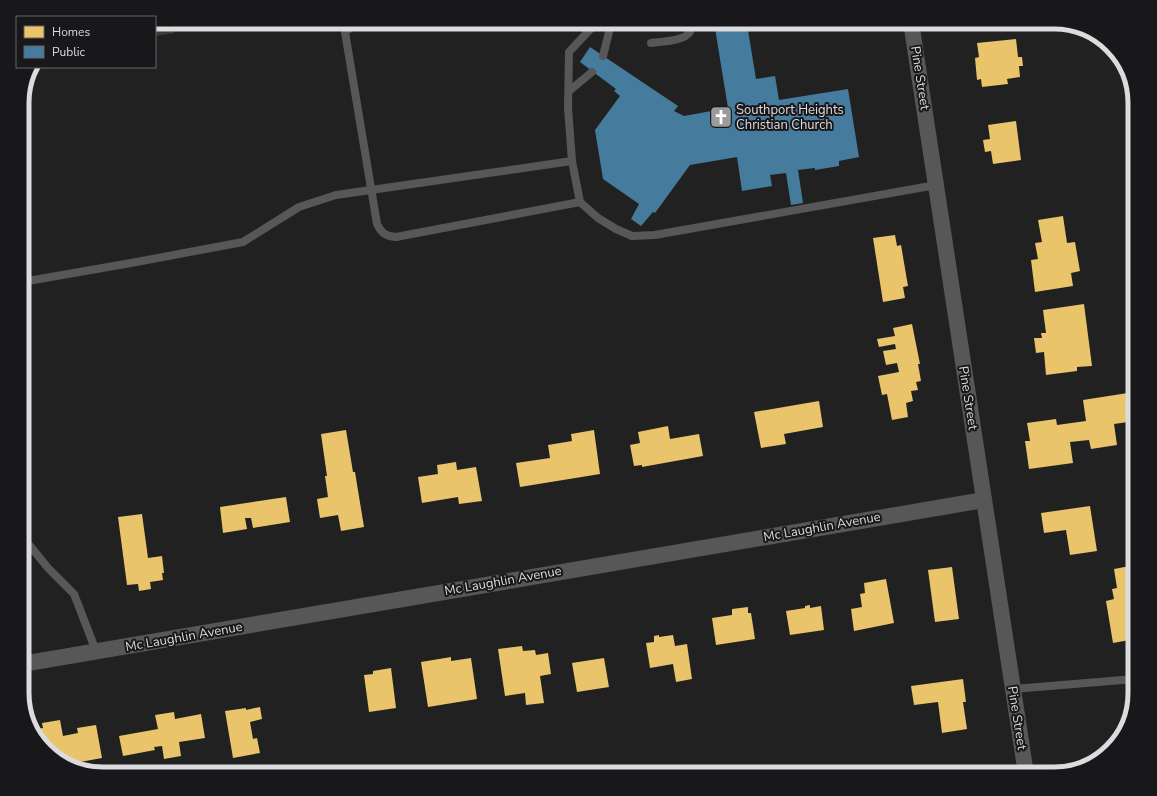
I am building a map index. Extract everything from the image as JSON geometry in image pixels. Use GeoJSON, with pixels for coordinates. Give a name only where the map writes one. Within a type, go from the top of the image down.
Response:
{"type":"FeatureCollection","features":[{"type":"Feature","properties":{"kind":"street","name":"Pine Street"},"geometry":{"type":"LineString","coordinates":[[912,29],[1025,767]]}},
{"type":"Feature","properties":{"kind":"street","name":"Mc Laughlin Avenue"},"geometry":{"type":"LineString","coordinates":[[29,663],[984,500]]}},
{"type":"Feature","properties":{"kind":"lane"},"geometry":{"type":"LineString","coordinates":[[348,29],[344,32],[378,224],[381,232],[387,236],[396,237],[580,202]]}},
{"type":"Feature","properties":{"kind":"lane"},"geometry":{"type":"LineString","coordinates":[[590,29],[569,52],[572,161],[580,202],[598,218],[616,229],[632,236],[655,235],[936,185]]}},
{"type":"Feature","properties":{"kind":"lane"},"geometry":{"type":"LineString","coordinates":[[603,56],[609,29]]}},
{"type":"Feature","properties":{"kind":"lane"},"geometry":{"type":"LineString","coordinates":[[651,43],[683,38],[689,34],[691,29]]}},
{"type":"Feature","properties":{"kind":"lane"},"geometry":{"type":"LineString","coordinates":[[569,91],[592,72]]}},
{"type":"Feature","properties":{"kind":"lane"},"geometry":{"type":"LineString","coordinates":[[29,281],[131,264],[243,242],[299,207],[336,195],[572,161]]}},
{"type":"Feature","properties":{"kind":"lane"},"geometry":{"type":"LineString","coordinates":[[29,545],[48,568],[74,594],[96,651]]}},
{"type":"Feature","properties":{"kind":"lane"},"geometry":{"type":"LineString","coordinates":[[1013,689],[1128,680]]}},
{"type":"Feature","properties":{"kind":"green space"},"geometry":{"type":"Polygon","coordinates":[[[156,29],[174,29],[174,33],[156,36],[156,29]]]}},
{"type":"Feature","properties":{"kind":"building: Homes"},"geometry":{"type":"Polygon","coordinates":[[[1016,39],[1018,57],[1022,57],[1023,66],[1019,66],[1020,77],[1007,79],[1008,84],[982,87],[981,79],[977,80],[975,58],[979,57],[977,43],[1016,39]]]}},
{"type":"Feature","properties":{"kind":"building: Homes"},"geometry":{"type":"Polygon","coordinates":[[[1016,121],[1021,160],[993,164],[991,151],[985,152],[983,140],[990,139],[988,125],[1016,121]]]}},
{"type":"Feature","properties":{"kind":"building: Homes"},"geometry":{"type":"Polygon","coordinates":[[[1063,216],[1067,243],[1075,242],[1080,271],[1071,273],[1073,286],[1035,292],[1031,260],[1038,259],[1035,243],[1042,242],[1038,220],[1063,216]]]}},
{"type":"Feature","properties":{"kind":"building: Homes"},"geometry":{"type":"Polygon","coordinates":[[[895,235],[897,246],[901,245],[908,286],[903,287],[905,298],[883,302],[873,238],[895,235]]]}},
{"type":"Feature","properties":{"kind":"building: Homes"},"geometry":{"type":"Polygon","coordinates":[[[1084,304],[1092,366],[1077,367],[1077,371],[1046,375],[1044,352],[1036,353],[1034,338],[1042,338],[1041,333],[1046,333],[1043,310],[1084,304]]]}},
{"type":"Feature","properties":{"kind":"building: Homes"},"geometry":{"type":"Polygon","coordinates":[[[912,324],[920,364],[918,364],[921,381],[916,382],[918,390],[911,391],[913,401],[906,403],[908,417],[892,420],[887,394],[882,395],[878,376],[899,372],[897,363],[886,365],[883,351],[896,349],[895,344],[879,347],[877,339],[895,336],[893,328],[912,324]]]}},
{"type":"Feature","properties":{"kind":"building: Homes"},"geometry":{"type":"Polygon","coordinates":[[[1128,393],[1128,422],[1114,424],[1117,445],[1091,449],[1089,440],[1070,442],[1073,463],[1029,469],[1025,441],[1030,441],[1027,423],[1056,419],[1057,425],[1086,421],[1083,400],[1128,393]]]}},
{"type":"Feature","properties":{"kind":"building: Homes"},"geometry":{"type":"Polygon","coordinates":[[[819,401],[823,427],[784,434],[786,444],[761,448],[754,412],[819,401]]]}},
{"type":"Feature","properties":{"kind":"building: Homes"},"geometry":{"type":"Polygon","coordinates":[[[668,426],[670,439],[699,434],[703,456],[642,467],[642,465],[634,466],[630,445],[640,443],[638,432],[668,426]]]}},
{"type":"Feature","properties":{"kind":"building: Homes"},"geometry":{"type":"Polygon","coordinates":[[[346,430],[364,527],[341,531],[338,515],[320,518],[317,499],[328,497],[325,476],[327,476],[321,434],[346,430]]]}},
{"type":"Feature","properties":{"kind":"building: Homes"},"geometry":{"type":"Polygon","coordinates":[[[594,430],[600,474],[520,487],[516,463],[550,458],[548,445],[572,441],[571,434],[594,430]]]}},
{"type":"Feature","properties":{"kind":"building: Homes"},"geometry":{"type":"Polygon","coordinates":[[[456,462],[457,470],[476,467],[482,501],[459,504],[458,497],[422,503],[418,477],[438,474],[437,465],[456,462]]]}},
{"type":"Feature","properties":{"kind":"building: Homes"},"geometry":{"type":"Polygon","coordinates":[[[286,497],[290,522],[253,528],[251,518],[245,518],[247,529],[223,533],[220,507],[286,497]]]}},
{"type":"Feature","properties":{"kind":"building: Homes"},"geometry":{"type":"Polygon","coordinates":[[[1090,506],[1097,551],[1070,555],[1066,530],[1044,533],[1041,513],[1090,506]]]}},
{"type":"Feature","properties":{"kind":"building: Homes"},"geometry":{"type":"Polygon","coordinates":[[[142,514],[148,558],[162,556],[164,573],[162,573],[163,580],[150,582],[151,589],[139,591],[138,584],[127,585],[118,517],[142,514]]]}},
{"type":"Feature","properties":{"kind":"building: Homes"},"geometry":{"type":"Polygon","coordinates":[[[1128,566],[1128,640],[1113,643],[1106,601],[1114,599],[1112,589],[1117,588],[1114,569],[1128,566]]]}},
{"type":"Feature","properties":{"kind":"building: Homes"},"geometry":{"type":"Polygon","coordinates":[[[952,567],[959,619],[935,622],[928,570],[952,567]]]}},
{"type":"Feature","properties":{"kind":"building: Homes"},"geometry":{"type":"Polygon","coordinates":[[[886,579],[894,623],[854,631],[851,609],[862,607],[860,594],[865,593],[864,583],[886,579]]]}},
{"type":"Feature","properties":{"kind":"building: Homes"},"geometry":{"type":"Polygon","coordinates":[[[810,605],[810,608],[821,606],[824,630],[790,635],[786,611],[805,608],[805,606],[810,605]]]}},
{"type":"Feature","properties":{"kind":"building: Homes"},"geometry":{"type":"Polygon","coordinates":[[[748,607],[748,613],[751,613],[755,639],[716,645],[712,618],[732,615],[732,609],[748,607]]]}},
{"type":"Feature","properties":{"kind":"building: Homes"},"geometry":{"type":"Polygon","coordinates":[[[659,635],[659,637],[673,635],[675,646],[687,644],[692,679],[676,682],[673,664],[650,668],[646,643],[654,642],[654,636],[659,635]]]}},
{"type":"Feature","properties":{"kind":"building: Homes"},"geometry":{"type":"Polygon","coordinates":[[[522,646],[523,651],[535,650],[536,655],[548,653],[551,674],[540,676],[544,703],[526,705],[525,693],[505,696],[498,649],[522,646]]]}},
{"type":"Feature","properties":{"kind":"building: Homes"},"geometry":{"type":"Polygon","coordinates":[[[451,657],[451,661],[471,658],[477,699],[428,707],[421,662],[451,657]]]}},
{"type":"Feature","properties":{"kind":"building: Homes"},"geometry":{"type":"Polygon","coordinates":[[[604,658],[609,687],[577,692],[572,663],[604,658]]]}},
{"type":"Feature","properties":{"kind":"building: Homes"},"geometry":{"type":"Polygon","coordinates":[[[391,668],[396,708],[369,712],[364,675],[373,674],[373,671],[391,668]]]}},
{"type":"Feature","properties":{"kind":"building: Homes"},"geometry":{"type":"Polygon","coordinates":[[[963,679],[966,702],[963,702],[967,729],[942,733],[938,702],[914,705],[911,686],[963,679]]]}},
{"type":"Feature","properties":{"kind":"building: Homes"},"geometry":{"type":"Polygon","coordinates":[[[260,707],[262,719],[250,722],[253,739],[257,738],[260,753],[233,758],[225,711],[246,708],[246,710],[260,707]]]}},
{"type":"Feature","properties":{"kind":"building: Homes"},"geometry":{"type":"Polygon","coordinates":[[[174,712],[175,719],[201,714],[205,738],[179,742],[181,756],[164,759],[162,746],[154,747],[155,750],[123,756],[119,736],[158,729],[155,715],[174,712]]]}},
{"type":"Feature","properties":{"kind":"building: Homes"},"geometry":{"type":"Polygon","coordinates":[[[60,720],[63,736],[78,733],[77,728],[96,725],[102,758],[78,762],[62,755],[47,742],[39,730],[38,729],[43,728],[42,723],[60,720]]]}},
{"type":"Feature","properties":{"kind":"building: Public"},"geometry":{"type":"Polygon","coordinates":[[[715,29],[753,29],[748,30],[756,79],[775,76],[779,100],[848,89],[859,157],[839,161],[839,166],[815,170],[815,168],[798,170],[803,203],[791,205],[786,173],[770,175],[772,186],[742,191],[737,157],[690,165],[655,213],[653,212],[641,226],[631,219],[639,204],[603,179],[595,130],[620,96],[614,91],[616,89],[580,62],[590,47],[678,106],[674,111],[684,116],[728,108],[715,29]]]}},
{"type":"Feature","properties":{"kind":"place","name":"Southport Heights Christian Church"},"geometry":{"type":"Point","coordinates":[721,117]}}]}
